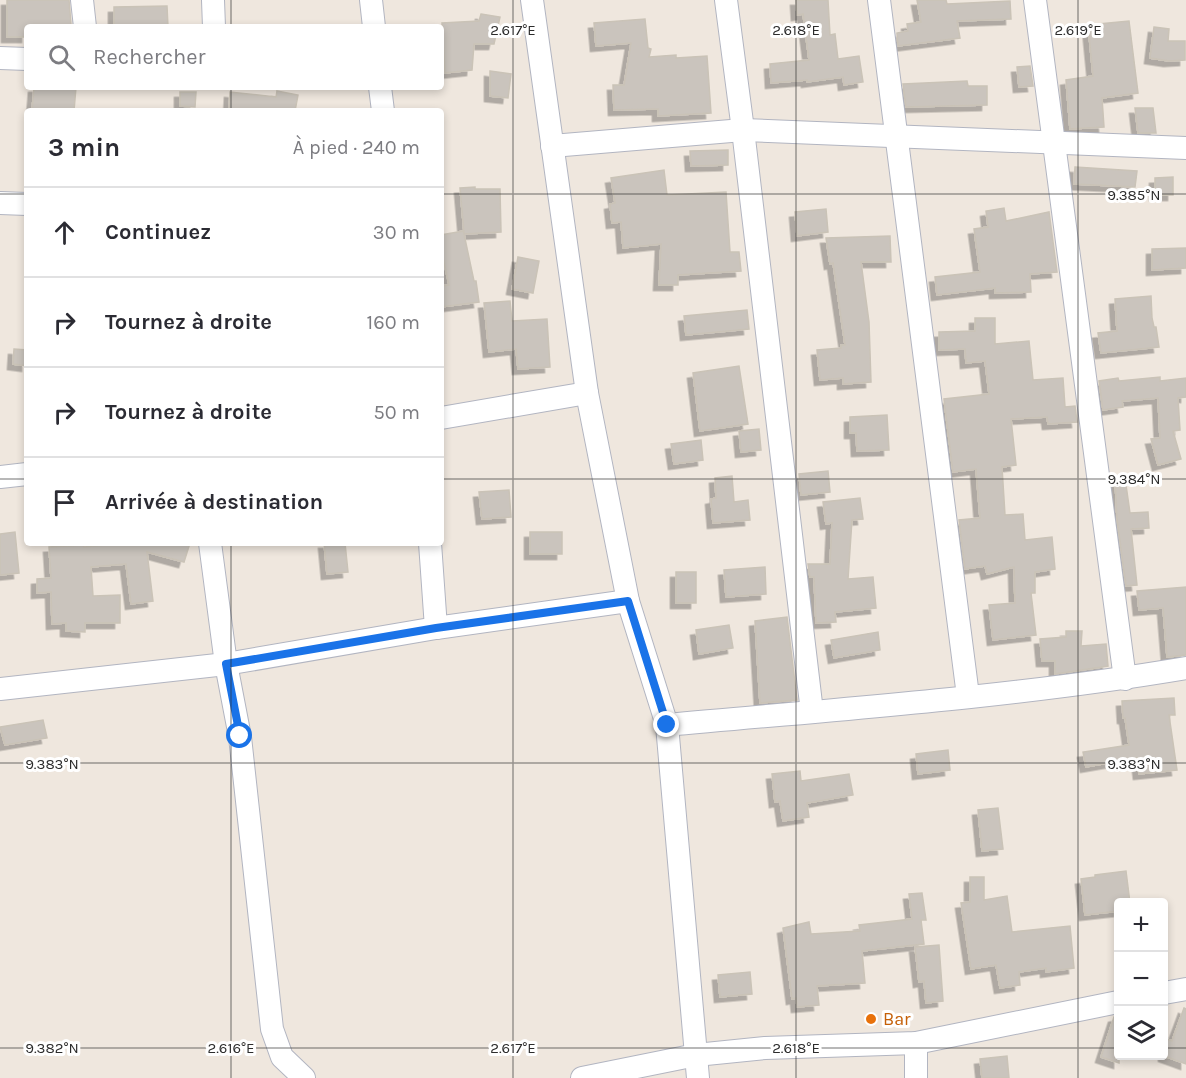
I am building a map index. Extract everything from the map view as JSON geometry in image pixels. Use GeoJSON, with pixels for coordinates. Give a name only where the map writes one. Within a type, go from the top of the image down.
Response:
{"type":"FeatureCollection","features":[{"type":"Feature","properties":{"kind":"street"},"geometry":{"type":"LineString","coordinates":[[82,0],[85,24]]}},
{"type":"Feature","properties":{"kind":"street"},"geometry":{"type":"LineString","coordinates":[[213,0],[214,24]]}},
{"type":"Feature","properties":{"kind":"street"},"geometry":{"type":"LineString","coordinates":[[370,0],[374,24]]}},
{"type":"Feature","properties":{"kind":"street"},"geometry":{"type":"LineString","coordinates":[[532,0],[587,393],[628,601],[667,725],[698,1078]]}},
{"type":"Feature","properties":{"kind":"street"},"geometry":{"type":"LineString","coordinates":[[726,0],[812,712]]}},
{"type":"Feature","properties":{"kind":"street"},"geometry":{"type":"LineString","coordinates":[[879,0],[969,696]]}},
{"type":"Feature","properties":{"kind":"street"},"geometry":{"type":"LineString","coordinates":[[1035,0],[1052,143],[1125,679]]}},
{"type":"Feature","properties":{"kind":"street"},"geometry":{"type":"LineString","coordinates":[[0,58],[24,59]]}},
{"type":"Feature","properties":{"kind":"street"},"geometry":{"type":"LineString","coordinates":[[380,90],[383,108]]}},
{"type":"Feature","properties":{"kind":"street"},"geometry":{"type":"LineString","coordinates":[[552,146],[743,129],[1186,148]]}},
{"type":"Feature","properties":{"kind":"street"},"geometry":{"type":"LineString","coordinates":[[0,203],[24,204]]}},
{"type":"Feature","properties":{"kind":"street"},"geometry":{"type":"LineString","coordinates":[[444,417],[587,393]]}},
{"type":"Feature","properties":{"kind":"street"},"geometry":{"type":"LineString","coordinates":[[0,477],[24,474]]}},
{"type":"Feature","properties":{"kind":"street"},"geometry":{"type":"LineString","coordinates":[[210,546],[226,664],[240,736],[272,1029],[282,1057],[304,1078]]}},
{"type":"Feature","properties":{"kind":"street"},"geometry":{"type":"LineString","coordinates":[[430,546],[436,628]]}},
{"type":"Feature","properties":{"kind":"street"},"geometry":{"type":"LineString","coordinates":[[0,689],[226,664],[436,628],[628,601]]}},
{"type":"Feature","properties":{"kind":"street"},"geometry":{"type":"LineString","coordinates":[[667,725],[1125,679],[1186,668]]}},
{"type":"Feature","properties":{"kind":"street"},"geometry":{"type":"LineString","coordinates":[[1168,992],[1186,989]]}},
{"type":"Feature","properties":{"kind":"street"},"geometry":{"type":"LineString","coordinates":[[582,1078],[696,1055],[765,1048],[916,1043],[1114,1003]]}},
{"type":"Feature","properties":{"kind":"street"},"geometry":{"type":"LineString","coordinates":[[916,1043],[916,1078]]}},
{"type":"Feature","properties":{"kind":"building"},"geometry":{"type":"Polygon","coordinates":[[[7,0],[69,0],[71,24],[24,24],[24,37],[7,37],[7,0]]]}},
{"type":"Feature","properties":{"kind":"building"},"geometry":{"type":"Polygon","coordinates":[[[796,0],[828,0],[830,35],[835,34],[838,59],[859,56],[863,82],[844,85],[843,77],[807,82],[807,80],[771,83],[770,64],[809,60],[803,14],[797,15],[796,0]]]}},
{"type":"Feature","properties":{"kind":"building"},"geometry":{"type":"Polygon","coordinates":[[[917,0],[946,0],[947,4],[1010,1],[1011,19],[957,21],[960,38],[898,46],[897,33],[908,31],[907,24],[921,22],[917,0]]]}},
{"type":"Feature","properties":{"kind":"building"},"geometry":{"type":"Polygon","coordinates":[[[167,6],[168,24],[114,24],[114,7],[167,6]]]}},
{"type":"Feature","properties":{"kind":"building"},"geometry":{"type":"Polygon","coordinates":[[[481,14],[500,17],[494,44],[474,44],[472,70],[445,73],[444,24],[442,23],[479,21],[481,14]]]}},
{"type":"Feature","properties":{"kind":"building"},"geometry":{"type":"Polygon","coordinates":[[[645,19],[648,48],[651,49],[649,57],[707,56],[711,113],[658,116],[658,109],[614,110],[613,85],[624,85],[631,43],[596,46],[594,23],[645,19]]]}},
{"type":"Feature","properties":{"kind":"building"},"geometry":{"type":"Polygon","coordinates":[[[1129,21],[1138,93],[1102,98],[1104,127],[1070,129],[1066,80],[1093,76],[1088,25],[1129,21]]]}},
{"type":"Feature","properties":{"kind":"building"},"geometry":{"type":"Polygon","coordinates":[[[1154,27],[1169,29],[1168,41],[1185,41],[1185,60],[1169,61],[1150,58],[1154,27]]]}},
{"type":"Feature","properties":{"kind":"building"},"geometry":{"type":"Polygon","coordinates":[[[1030,66],[1033,86],[1019,87],[1017,67],[1030,66]]]}},
{"type":"Feature","properties":{"kind":"building"},"geometry":{"type":"Polygon","coordinates":[[[490,71],[511,74],[508,98],[490,96],[490,71]]]}},
{"type":"Feature","properties":{"kind":"building"},"geometry":{"type":"Polygon","coordinates":[[[967,81],[968,86],[987,86],[987,105],[906,107],[903,84],[967,81]]]}},
{"type":"Feature","properties":{"kind":"building"},"geometry":{"type":"Polygon","coordinates":[[[34,90],[76,90],[74,108],[32,108],[34,90]]]}},
{"type":"Feature","properties":{"kind":"building"},"geometry":{"type":"Polygon","coordinates":[[[277,91],[298,95],[296,108],[229,108],[230,92],[276,97],[277,91]]]}},
{"type":"Feature","properties":{"kind":"building"},"geometry":{"type":"Polygon","coordinates":[[[180,92],[196,92],[195,107],[180,106],[180,92]]]}},
{"type":"Feature","properties":{"kind":"building"},"geometry":{"type":"Polygon","coordinates":[[[1135,108],[1153,108],[1156,133],[1138,133],[1135,108]]]}},
{"type":"Feature","properties":{"kind":"building"},"geometry":{"type":"Polygon","coordinates":[[[728,150],[728,165],[691,166],[690,151],[728,150]]]}},
{"type":"Feature","properties":{"kind":"building"},"geometry":{"type":"Polygon","coordinates":[[[1075,167],[1137,171],[1135,187],[1074,184],[1075,167]]]}},
{"type":"Feature","properties":{"kind":"building"},"geometry":{"type":"Polygon","coordinates":[[[664,170],[667,195],[726,192],[730,252],[739,252],[741,271],[678,275],[678,285],[659,285],[661,244],[623,248],[621,222],[612,223],[610,204],[615,203],[611,178],[664,170]]]}},
{"type":"Feature","properties":{"kind":"building"},"geometry":{"type":"Polygon","coordinates":[[[1173,177],[1173,195],[1155,195],[1155,178],[1173,177]]]}},
{"type":"Feature","properties":{"kind":"building"},"geometry":{"type":"Polygon","coordinates":[[[460,188],[500,189],[501,232],[464,234],[479,302],[444,307],[444,286],[449,285],[444,262],[444,234],[463,231],[464,233],[460,188]]]}},
{"type":"Feature","properties":{"kind":"building"},"geometry":{"type":"Polygon","coordinates":[[[1004,208],[1006,221],[1049,212],[1057,272],[1030,274],[1031,292],[995,293],[995,288],[937,295],[935,277],[980,272],[974,229],[988,227],[986,211],[1004,208]]]}},
{"type":"Feature","properties":{"kind":"building"},"geometry":{"type":"Polygon","coordinates":[[[826,209],[828,232],[797,236],[795,212],[826,209]]]}},
{"type":"Feature","properties":{"kind":"building"},"geometry":{"type":"Polygon","coordinates":[[[890,236],[891,262],[861,262],[869,322],[871,382],[843,384],[843,378],[820,380],[817,350],[841,348],[841,345],[845,345],[833,263],[830,264],[826,238],[890,236]]]}},
{"type":"Feature","properties":{"kind":"building"},"geometry":{"type":"Polygon","coordinates":[[[1186,248],[1186,268],[1152,270],[1152,249],[1186,248]]]}},
{"type":"Feature","properties":{"kind":"building"},"geometry":{"type":"Polygon","coordinates":[[[518,257],[539,261],[533,293],[512,289],[518,257]]]}},
{"type":"Feature","properties":{"kind":"building"},"geometry":{"type":"Polygon","coordinates":[[[1151,296],[1152,318],[1159,347],[1101,353],[1098,333],[1117,331],[1115,299],[1151,296]]]}},
{"type":"Feature","properties":{"kind":"building"},"geometry":{"type":"Polygon","coordinates":[[[510,301],[512,321],[547,319],[550,367],[518,369],[516,349],[489,352],[484,303],[510,301]]]}},
{"type":"Feature","properties":{"kind":"building"},"geometry":{"type":"Polygon","coordinates":[[[747,310],[749,329],[686,335],[684,316],[747,310]]]}},
{"type":"Feature","properties":{"kind":"building"},"geometry":{"type":"Polygon","coordinates":[[[975,318],[995,318],[995,344],[1029,341],[1033,380],[1063,378],[1065,407],[1075,406],[1077,422],[1048,424],[1047,417],[1011,419],[1016,465],[1002,467],[1005,515],[1023,514],[1025,540],[1052,537],[1055,569],[1035,572],[1035,593],[1031,593],[1036,635],[993,640],[989,605],[1015,603],[1014,567],[987,574],[985,566],[965,569],[959,520],[980,518],[976,469],[953,472],[944,399],[989,394],[985,361],[966,363],[965,349],[939,350],[939,332],[975,331],[975,318]]]}},
{"type":"Feature","properties":{"kind":"building"},"geometry":{"type":"Polygon","coordinates":[[[14,349],[24,350],[24,366],[13,364],[14,349]]]}},
{"type":"Feature","properties":{"kind":"building"},"geometry":{"type":"Polygon","coordinates":[[[739,366],[748,424],[700,431],[693,373],[739,366]]]}},
{"type":"Feature","properties":{"kind":"building"},"geometry":{"type":"Polygon","coordinates":[[[1160,377],[1160,381],[1186,378],[1186,397],[1178,398],[1180,430],[1173,431],[1181,459],[1158,465],[1151,439],[1160,438],[1158,398],[1122,401],[1123,407],[1103,410],[1099,381],[1160,377]]]}},
{"type":"Feature","properties":{"kind":"building"},"geometry":{"type":"Polygon","coordinates":[[[887,415],[889,450],[857,451],[856,433],[850,433],[850,417],[887,415]]]}},
{"type":"Feature","properties":{"kind":"building"},"geometry":{"type":"Polygon","coordinates":[[[759,429],[761,450],[741,452],[739,431],[759,429]]]}},
{"type":"Feature","properties":{"kind":"building"},"geometry":{"type":"Polygon","coordinates":[[[701,440],[703,460],[674,464],[671,444],[701,440]]]}},
{"type":"Feature","properties":{"kind":"building"},"geometry":{"type":"Polygon","coordinates":[[[828,471],[830,492],[801,495],[799,474],[828,471]]]}},
{"type":"Feature","properties":{"kind":"building"},"geometry":{"type":"Polygon","coordinates":[[[732,476],[734,502],[748,500],[750,520],[713,523],[711,499],[716,498],[715,478],[732,476]]]}},
{"type":"Feature","properties":{"kind":"building"},"geometry":{"type":"Polygon","coordinates":[[[1125,478],[1130,513],[1148,512],[1149,528],[1131,529],[1137,585],[1126,586],[1117,519],[1115,479],[1125,478]]]}},
{"type":"Feature","properties":{"kind":"building"},"geometry":{"type":"Polygon","coordinates":[[[509,490],[511,517],[482,519],[479,492],[509,490]]]}},
{"type":"Feature","properties":{"kind":"building"},"geometry":{"type":"Polygon","coordinates":[[[860,498],[863,519],[852,520],[848,579],[873,577],[876,608],[835,612],[836,622],[816,623],[814,577],[810,577],[808,564],[830,564],[832,523],[826,524],[823,502],[860,498]]]}},
{"type":"Feature","properties":{"kind":"building"},"geometry":{"type":"Polygon","coordinates":[[[15,532],[19,573],[0,575],[0,534],[15,532]]]}},
{"type":"Feature","properties":{"kind":"building"},"geometry":{"type":"Polygon","coordinates":[[[530,532],[562,532],[562,554],[530,554],[530,532]]]}},
{"type":"Feature","properties":{"kind":"building"},"geometry":{"type":"Polygon","coordinates":[[[189,546],[184,562],[147,552],[153,601],[131,604],[126,564],[91,567],[93,596],[120,595],[120,623],[85,623],[85,632],[66,631],[66,623],[52,624],[51,592],[37,593],[37,579],[51,578],[49,547],[189,546]]]}},
{"type":"Feature","properties":{"kind":"building"},"geometry":{"type":"Polygon","coordinates":[[[324,546],[345,546],[348,572],[327,574],[324,546]]]}},
{"type":"Feature","properties":{"kind":"building"},"geometry":{"type":"Polygon","coordinates":[[[765,567],[766,594],[726,597],[724,570],[765,567]]]}},
{"type":"Feature","properties":{"kind":"building"},"geometry":{"type":"Polygon","coordinates":[[[676,572],[696,572],[696,603],[676,603],[676,572]]]}},
{"type":"Feature","properties":{"kind":"building"},"geometry":{"type":"Polygon","coordinates":[[[1186,587],[1186,655],[1167,657],[1163,608],[1139,610],[1137,591],[1186,587]]]}},
{"type":"Feature","properties":{"kind":"building"},"geometry":{"type":"Polygon","coordinates":[[[787,617],[797,700],[760,703],[755,621],[787,617]]]}},
{"type":"Feature","properties":{"kind":"building"},"geometry":{"type":"Polygon","coordinates":[[[729,625],[733,648],[699,654],[696,630],[729,625]]]}},
{"type":"Feature","properties":{"kind":"building"},"geometry":{"type":"Polygon","coordinates":[[[1066,631],[1082,631],[1081,646],[1106,644],[1108,666],[1055,674],[1055,661],[1042,661],[1040,639],[1066,637],[1066,631]]]}},
{"type":"Feature","properties":{"kind":"building"},"geometry":{"type":"Polygon","coordinates":[[[878,632],[880,650],[834,658],[831,640],[878,632]]]}},
{"type":"Feature","properties":{"kind":"building"},"geometry":{"type":"Polygon","coordinates":[[[1174,698],[1175,715],[1169,715],[1177,770],[1139,774],[1137,758],[1086,767],[1083,752],[1129,745],[1122,701],[1174,698]]]}},
{"type":"Feature","properties":{"kind":"building"},"geometry":{"type":"Polygon","coordinates":[[[43,720],[47,738],[5,745],[0,727],[43,720]]]}},
{"type":"Feature","properties":{"kind":"building"},"geometry":{"type":"Polygon","coordinates":[[[948,750],[950,770],[918,774],[916,754],[948,750]]]}},
{"type":"Feature","properties":{"kind":"building"},"geometry":{"type":"Polygon","coordinates":[[[800,771],[801,781],[849,774],[853,795],[807,803],[809,817],[783,821],[780,801],[775,802],[772,774],[800,771]]]}},
{"type":"Feature","properties":{"kind":"building"},"geometry":{"type":"Polygon","coordinates":[[[998,808],[1003,849],[982,851],[978,810],[998,808]]]}},
{"type":"Feature","properties":{"kind":"building"},"geometry":{"type":"Polygon","coordinates":[[[1126,871],[1129,898],[1114,898],[1114,912],[1085,915],[1081,879],[1095,877],[1095,875],[1126,871]]]}},
{"type":"Feature","properties":{"kind":"building"},"geometry":{"type":"Polygon","coordinates":[[[970,877],[984,877],[984,900],[1007,896],[1012,932],[1070,926],[1074,968],[1046,972],[1046,968],[1019,972],[1020,985],[1000,988],[996,965],[971,969],[961,903],[970,902],[970,877]]]}},
{"type":"Feature","properties":{"kind":"building"},"geometry":{"type":"Polygon","coordinates":[[[922,893],[926,920],[921,920],[924,944],[862,951],[865,983],[817,986],[819,1005],[797,1007],[796,998],[792,999],[783,928],[809,922],[811,934],[860,931],[859,925],[912,919],[909,894],[922,893]]]}},
{"type":"Feature","properties":{"kind":"building"},"geometry":{"type":"Polygon","coordinates":[[[939,945],[943,1001],[926,1003],[924,981],[919,982],[915,947],[939,945]]]}},
{"type":"Feature","properties":{"kind":"building"},"geometry":{"type":"Polygon","coordinates":[[[750,972],[752,994],[720,997],[718,975],[750,972]]]}},
{"type":"Feature","properties":{"kind":"building"},"geometry":{"type":"Polygon","coordinates":[[[1184,1008],[1186,1009],[1186,1064],[1168,1057],[1168,1040],[1172,1041],[1184,1008]]]}},
{"type":"Feature","properties":{"kind":"building"},"geometry":{"type":"Polygon","coordinates":[[[1114,1017],[1114,1060],[1119,1060],[1119,1063],[1101,1057],[1114,1017]]]}},
{"type":"Feature","properties":{"kind":"building"},"geometry":{"type":"Polygon","coordinates":[[[1007,1056],[1009,1078],[982,1078],[980,1059],[1007,1056]]]}},
{"type":"Feature","properties":{"kind":"place","name":"Bar"},"geometry":{"type":"Point","coordinates":[871,1019]}},
{"type":"Feature","properties":{"kind":"route"},"geometry":{"type":"LineString","coordinates":[[240,736],[226,664],[436,628],[628,601],[667,725]]}}]}
